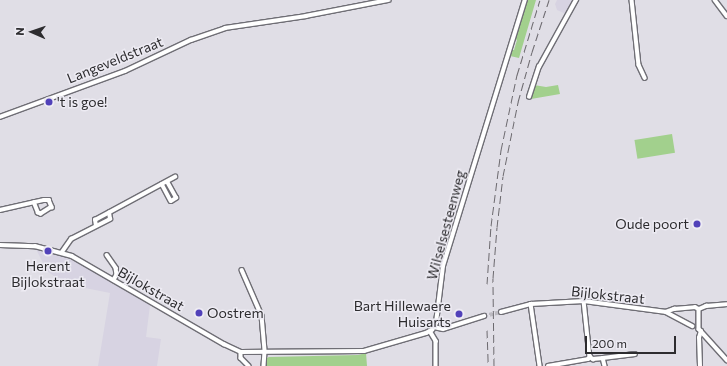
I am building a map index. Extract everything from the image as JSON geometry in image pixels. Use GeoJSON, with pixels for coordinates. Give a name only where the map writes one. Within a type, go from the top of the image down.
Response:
{"type":"FeatureCollection","features":[{"type":"Feature","properties":{"kind":"street","name":"Langeveldstraat"},"geometry":{"type":"LineString","coordinates":[[0,117],[125,71],[201,36],[239,25],[306,16],[388,0]]}},
{"type":"Feature","properties":{"kind":"street","name":"Wilselsesteenweg"},"geometry":{"type":"LineString","coordinates":[[434,327],[443,266],[525,0]]}},
{"type":"Feature","properties":{"kind":"street"},"geometry":{"type":"LineString","coordinates":[[529,97],[539,67],[576,0]]}},
{"type":"Feature","properties":{"kind":"street"},"geometry":{"type":"LineString","coordinates":[[632,0],[638,65],[645,78]]}},
{"type":"Feature","properties":{"kind":"street"},"geometry":{"type":"LineString","coordinates":[[715,0],[727,16]]}},
{"type":"Feature","properties":{"kind":"street"},"geometry":{"type":"LineString","coordinates":[[62,252],[67,242],[71,239],[110,219],[109,213],[175,177]]}},
{"type":"Feature","properties":{"kind":"street"},"geometry":{"type":"LineString","coordinates":[[162,184],[171,201],[176,198],[167,182]]}},
{"type":"Feature","properties":{"kind":"street"},"geometry":{"type":"LineString","coordinates":[[0,210],[34,203],[49,200],[52,207],[41,214],[38,213],[34,203]]}},
{"type":"Feature","properties":{"kind":"street","name":"Bijlokstraat"},"geometry":{"type":"LineString","coordinates":[[0,246],[35,246],[62,252],[114,280],[224,344],[241,352],[364,351],[430,331]]}},
{"type":"Feature","properties":{"kind":"street"},"geometry":{"type":"LineString","coordinates":[[107,255],[116,268],[114,280]]}},
{"type":"Feature","properties":{"kind":"street"},"geometry":{"type":"LineString","coordinates":[[242,270],[262,316],[265,353],[264,366]]}},
{"type":"Feature","properties":{"kind":"street"},"geometry":{"type":"LineString","coordinates":[[584,301],[590,357]]}},
{"type":"Feature","properties":{"kind":"street","name":"Bijlokstraat"},"geometry":{"type":"LineString","coordinates":[[501,312],[531,304],[584,301],[666,312],[692,326]]}},
{"type":"Feature","properties":{"kind":"street"},"geometry":{"type":"LineString","coordinates":[[531,304],[540,366]]}},
{"type":"Feature","properties":{"kind":"street","name":"Bijlokstraat"},"geometry":{"type":"LineString","coordinates":[[666,312],[674,309],[695,307],[699,309],[706,306],[727,304]]}},
{"type":"Feature","properties":{"kind":"street"},"geometry":{"type":"LineString","coordinates":[[699,309],[699,326],[701,331],[727,360]]}},
{"type":"Feature","properties":{"kind":"street"},"geometry":{"type":"LineString","coordinates":[[436,366],[436,341],[430,331],[434,327],[443,329],[484,316]]}},
{"type":"Feature","properties":{"kind":"street"},"geometry":{"type":"LineString","coordinates":[[700,366],[699,338],[701,331]]}},
{"type":"Feature","properties":{"kind":"street"},"geometry":{"type":"LineString","coordinates":[[241,352],[241,358],[249,366]]}},
{"type":"Feature","properties":{"kind":"street"},"geometry":{"type":"LineString","coordinates":[[590,357],[593,359],[635,354]]}},
{"type":"Feature","properties":{"kind":"street"},"geometry":{"type":"LineString","coordinates":[[548,366],[588,360],[590,357]]}},
{"type":"Feature","properties":{"kind":"street"},"geometry":{"type":"LineString","coordinates":[[603,358],[605,366]]}},
{"type":"Feature","properties":{"kind":"shaded area"},"geometry":{"type":"Polygon","coordinates":[[[557,0],[572,0],[566,14],[557,10],[555,4],[557,0]]]}},
{"type":"Feature","properties":{"kind":"shaded area"},"geometry":{"type":"Polygon","coordinates":[[[36,249],[60,255],[78,263],[150,305],[146,337],[161,339],[157,366],[98,366],[110,293],[65,284],[47,271],[36,249]]]}},
{"type":"Feature","properties":{"kind":"green space"},"geometry":{"type":"Polygon","coordinates":[[[527,0],[536,0],[519,58],[510,56],[512,50],[514,50],[517,40],[515,39],[527,0]]]}},
{"type":"Feature","properties":{"kind":"green space"},"geometry":{"type":"Polygon","coordinates":[[[534,85],[546,87],[558,85],[560,94],[531,99],[534,85]]]}},
{"type":"Feature","properties":{"kind":"green space"},"geometry":{"type":"Polygon","coordinates":[[[672,134],[675,153],[637,159],[634,140],[672,134]]]}},
{"type":"Feature","properties":{"kind":"green space"},"geometry":{"type":"Polygon","coordinates":[[[366,353],[367,366],[265,366],[265,359],[269,357],[358,355],[366,353]]]}},
{"type":"Feature","properties":{"kind":"tunnel"},"geometry":{"type":"LineString","coordinates":[[484,316],[501,312]]}},
{"type":"Feature","properties":{"kind":"railway"},"geometry":{"type":"LineString","coordinates":[[487,284],[491,226],[501,150],[517,75],[540,0]]}},
{"type":"Feature","properties":{"kind":"railway"},"geometry":{"type":"LineString","coordinates":[[494,366],[493,278],[503,176],[518,102],[549,0]]}},
{"type":"Feature","properties":{"kind":"railway"},"geometry":{"type":"LineString","coordinates":[[487,330],[488,366]]}},
{"type":"Feature","properties":{"kind":"place","name":"'t is goe!"},"geometry":{"type":"Point","coordinates":[49,102]}},
{"type":"Feature","properties":{"kind":"place","name":"Oude poort"},"geometry":{"type":"Point","coordinates":[697,224]}},
{"type":"Feature","properties":{"kind":"place","name":"Herent Bijlokstraat"},"geometry":{"type":"Point","coordinates":[48,251]}},
{"type":"Feature","properties":{"kind":"place","name":"Oostrem"},"geometry":{"type":"Point","coordinates":[199,313]}},
{"type":"Feature","properties":{"kind":"place","name":"Bart Hillewaere Huisarts"},"geometry":{"type":"Point","coordinates":[459,314]}}]}
